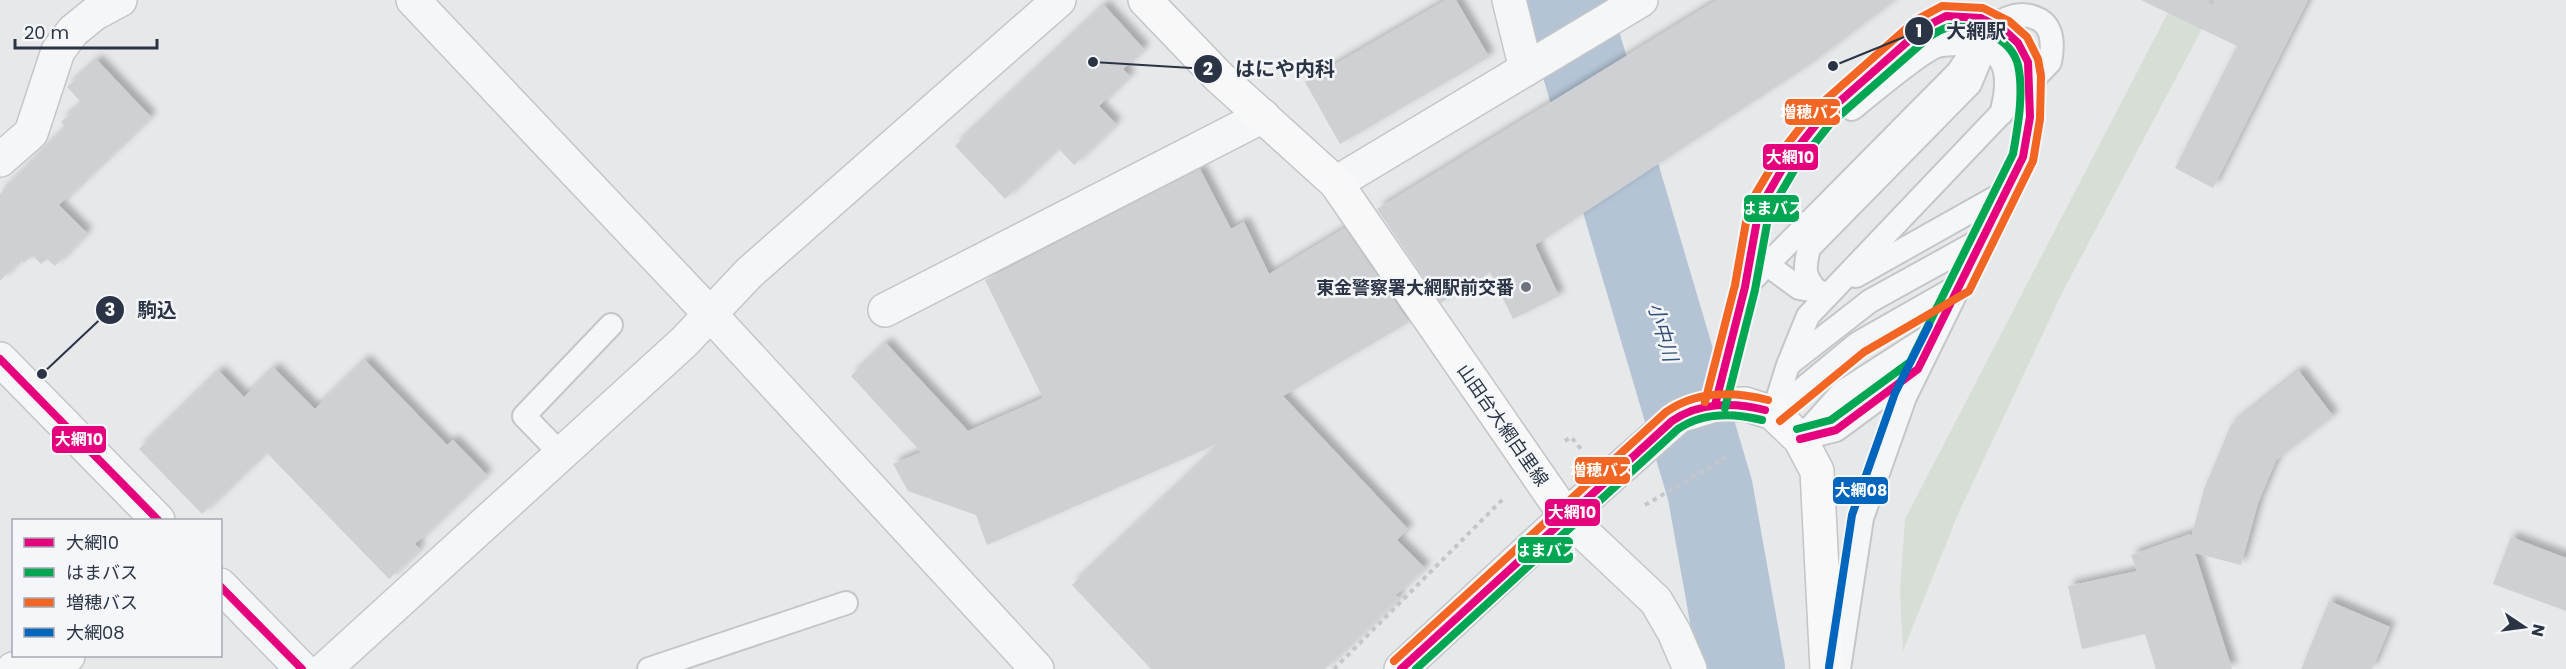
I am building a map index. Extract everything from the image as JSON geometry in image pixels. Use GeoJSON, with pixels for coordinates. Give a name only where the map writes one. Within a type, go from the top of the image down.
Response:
{"type":"FeatureCollection","features":[{"type":"Feature","properties":{"kind":"main road","name":"山田台大網白里線"},"geometry":{"type":"LineString","coordinates":[[1145,0],[1219,77],[1336,183],[1566,516]]}},
{"type":"Feature","properties":{"kind":"main road"},"geometry":{"type":"LineString","coordinates":[[1566,516],[1679,416],[1715,405],[1745,404],[1773,413],[1800,439],[1817,471],[1827,669]]}},
{"type":"Feature","properties":{"kind":"street"},"geometry":{"type":"LineString","coordinates":[[0,160],[31,133],[58,51],[68,38],[94,14],[120,0]]}},
{"type":"Feature","properties":{"kind":"street"},"geometry":{"type":"LineString","coordinates":[[413,0],[710,314],[1037,669]]}},
{"type":"Feature","properties":{"kind":"street"},"geometry":{"type":"LineString","coordinates":[[325,669],[684,342],[749,273],[1059,0]]}},
{"type":"Feature","properties":{"kind":"street"},"geometry":{"type":"LineString","coordinates":[[1509,0],[1526,69]]}},
{"type":"Feature","properties":{"kind":"street"},"geometry":{"type":"LineString","coordinates":[[1336,183],[1526,69],[1623,5]]}},
{"type":"Feature","properties":{"kind":"street"},"geometry":{"type":"LineString","coordinates":[[885,310],[1263,116]]}},
{"type":"Feature","properties":{"kind":"street"},"geometry":{"type":"LineString","coordinates":[[0,359],[157,519]]}},
{"type":"Feature","properties":{"kind":"street"},"geometry":{"type":"LineString","coordinates":[[1401,669],[1566,516],[1656,601],[1674,632],[1690,669]]}},
{"type":"Feature","properties":{"kind":"street"},"geometry":{"type":"LineString","coordinates":[[224,595],[302,669]]}},
{"type":"Feature","properties":{"kind":"street"},"geometry":{"type":"LineString","coordinates":[[13,669],[64,657]]}},
{"type":"Feature","properties":{"kind":"lane"},"geometry":{"type":"LineString","coordinates":[[1715,405],[1745,288],[1958,72],[2002,18],[2015,12],[2031,14],[2043,22],[2049,31],[2053,47],[2050,62],[2001,115],[1827,290],[1808,316],[1788,365],[1773,413]]}},
{"type":"Feature","properties":{"kind":"lane"},"geometry":{"type":"LineString","coordinates":[[1839,669],[1862,518],[1905,397],[1984,238],[2007,191],[2023,157],[2030,117],[2030,85],[2028,62],[2018,43],[1995,25],[1981,18],[1946,16],[1923,28],[1822,117],[1787,161],[1759,209],[1770,261],[1799,288],[1827,290],[2007,191]]}},
{"type":"Feature","properties":{"kind":"lane"},"geometry":{"type":"LineString","coordinates":[[1787,161],[1935,46],[1955,43],[1981,46],[1999,57],[2006,71],[2008,90],[2001,115]]}},
{"type":"Feature","properties":{"kind":"lane"},"geometry":{"type":"LineString","coordinates":[[1827,290],[1808,282],[1805,270],[1809,248],[1970,84],[1981,46]]}},
{"type":"Feature","properties":{"kind":"lane"},"geometry":{"type":"LineString","coordinates":[[1788,365],[1870,301],[1984,238]]}},
{"type":"Feature","properties":{"kind":"lane"},"geometry":{"type":"LineString","coordinates":[[1773,413],[1858,343],[1960,285]]}},
{"type":"Feature","properties":{"kind":"lane"},"geometry":{"type":"LineString","coordinates":[[561,454],[524,416],[611,325]]}},
{"type":"Feature","properties":{"kind":"lane"},"geometry":{"type":"LineString","coordinates":[[1800,439],[1842,392],[1938,330]]}},
{"type":"Feature","properties":{"kind":"lane"},"geometry":{"type":"LineString","coordinates":[[1800,439],[1836,430],[1918,369]]}},
{"type":"Feature","properties":{"kind":"lane"},"geometry":{"type":"LineString","coordinates":[[649,669],[846,603]]}},
{"type":"Feature","properties":{"kind":"path"},"geometry":{"type":"LineString","coordinates":[[2210,0],[2216,6]]}},
{"type":"Feature","properties":{"kind":"path"},"geometry":{"type":"LineString","coordinates":[[1334,669],[1509,492]]}},
{"type":"Feature","properties":{"kind":"shaded area"},"geometry":{"type":"Polygon","coordinates":[[[2174,1],[2202,29],[2063,291],[1958,514],[1903,651],[1900,591],[1905,519],[2174,1]]]}},
{"type":"Feature","properties":{"kind":"building"},"geometry":{"type":"Polygon","coordinates":[[[1446,0],[1456,0],[1489,57],[1340,144],[1305,82],[1446,0]]]}},
{"type":"Feature","properties":{"kind":"building"},"geometry":{"type":"Polygon","coordinates":[[[1717,0],[1895,0],[1809,65],[1535,245],[1559,296],[1513,319],[1490,272],[1441,303],[1377,209],[1717,0]]]}},
{"type":"Feature","properties":{"kind":"building"},"geometry":{"type":"Polygon","coordinates":[[[2141,0],[2308,0],[2213,188],[2175,168],[2237,46],[2141,0]]]}},
{"type":"Feature","properties":{"kind":"building"},"geometry":{"type":"Polygon","coordinates":[[[1104,5],[1144,49],[1123,69],[1130,76],[1099,106],[1116,124],[1074,165],[1058,148],[1005,199],[955,146],[1104,5]]]}},
{"type":"Feature","properties":{"kind":"building"},"geometry":{"type":"Polygon","coordinates":[[[97,60],[151,117],[59,205],[87,233],[55,266],[47,259],[41,264],[32,255],[24,263],[21,259],[0,281],[0,194],[66,127],[61,122],[82,103],[67,87],[97,60]]]}},
{"type":"Feature","properties":{"kind":"building"},"geometry":{"type":"Polygon","coordinates":[[[1200,169],[1231,229],[1244,222],[1269,274],[1345,228],[1409,322],[1283,396],[1408,529],[1397,540],[1425,568],[1396,595],[1399,598],[1325,669],[1151,669],[1072,585],[1224,441],[987,545],[976,515],[908,491],[893,464],[921,452],[851,376],[886,343],[968,431],[1043,398],[985,280],[1200,169]]]}},
{"type":"Feature","properties":{"kind":"building"},"geometry":{"type":"Polygon","coordinates":[[[365,360],[447,445],[453,440],[487,475],[415,544],[420,549],[389,579],[266,452],[202,514],[139,449],[219,371],[244,397],[274,368],[315,409],[365,360]]]}},
{"type":"Feature","properties":{"kind":"building"},"geometry":{"type":"Polygon","coordinates":[[[2299,371],[2333,416],[2276,460],[2258,503],[2241,565],[2195,553],[2232,669],[2156,669],[2145,634],[2082,649],[2068,586],[2137,571],[2131,555],[2190,534],[2191,538],[2204,489],[2231,425],[2299,371]]]}},
{"type":"Feature","properties":{"kind":"building"},"geometry":{"type":"Polygon","coordinates":[[[2511,537],[2566,558],[2566,611],[2493,584],[2511,537]]]}},
{"type":"Feature","properties":{"kind":"building"},"geometry":{"type":"Polygon","coordinates":[[[2329,601],[2390,627],[2372,669],[2301,669],[2329,601]]]}},
{"type":"Feature","properties":{"kind":"waterway","name":"小中川"},"geometry":{"type":"LineString","coordinates":[[1565,0],[1710,490],[1742,669]]}},
{"type":"Feature","properties":{"kind":"transit line","name":"増穂バス"},"geometry":{"type":"LineString","coordinates":[[1705,402],[1735,285],[1749,205],[1778,156],[1814,110],[1916,20],[1942,6],[1983,8],[2009,21],[2027,37],[2038,59],[2041,76],[2040,119],[2033,161],[1969,291],[1864,352],[1780,421]]}},
{"type":"Feature","properties":{"kind":"transit line","name":"大網10"},"geometry":{"type":"LineString","coordinates":[[1715,405],[1745,287],[1759,209],[1787,161],[1822,117],[1923,28],[1946,16],[1981,18],[2004,30],[2018,43],[2028,62],[2030,117],[2023,157],[1918,369],[1836,430],[1800,439]]}},
{"type":"Feature","properties":{"kind":"transit line","name":"はまバス"},"geometry":{"type":"LineString","coordinates":[[1725,408],[1755,290],[1769,213],[1796,167],[1830,124],[1929,37],[1950,27],[1971,28],[1991,35],[2008,47],[2018,65],[2020,98],[2013,154],[1910,362],[1831,420],[1797,429]]}},
{"type":"Feature","properties":{"kind":"transit line","name":"大網08"},"geometry":{"type":"LineString","coordinates":[[1829,667],[1852,515],[1895,393],[1929,325]]}},
{"type":"Feature","properties":{"kind":"transit line","name":"大網10"},"geometry":{"type":"LineString","coordinates":[[0,359],[157,519]]}},
{"type":"Feature","properties":{"kind":"transit line","name":"増穂バス"},"geometry":{"type":"LineString","coordinates":[[1394,661],[1666,412],[1690,400],[1715,395],[1742,395],[1768,400]]}},
{"type":"Feature","properties":{"kind":"transit line","name":"大網10"},"geometry":{"type":"LineString","coordinates":[[1401,669],[1672,421],[1694,410],[1717,405],[1765,410]]}},
{"type":"Feature","properties":{"kind":"transit line","name":"はまバス"},"geometry":{"type":"LineString","coordinates":[[1416,669],[1678,429],[1688,423],[1708,417],[1730,415],[1762,420]]}},
{"type":"Feature","properties":{"kind":"transit line","name":"大網10"},"geometry":{"type":"LineString","coordinates":[[222,588],[302,669]]}},
{"type":"Feature","properties":{"kind":"place","name":"はにや内科"},"geometry":{"type":"Point","coordinates":[1093,62]}},
{"type":"Feature","properties":{"kind":"place","name":"大網駅"},"geometry":{"type":"Point","coordinates":[1833,66]}},
{"type":"Feature","properties":{"kind":"place","name":"東金警察署大網駅前交番"},"geometry":{"type":"Point","coordinates":[1526,287]}},
{"type":"Feature","properties":{"kind":"place","name":"駒込"},"geometry":{"type":"Point","coordinates":[42,374]}}]}
